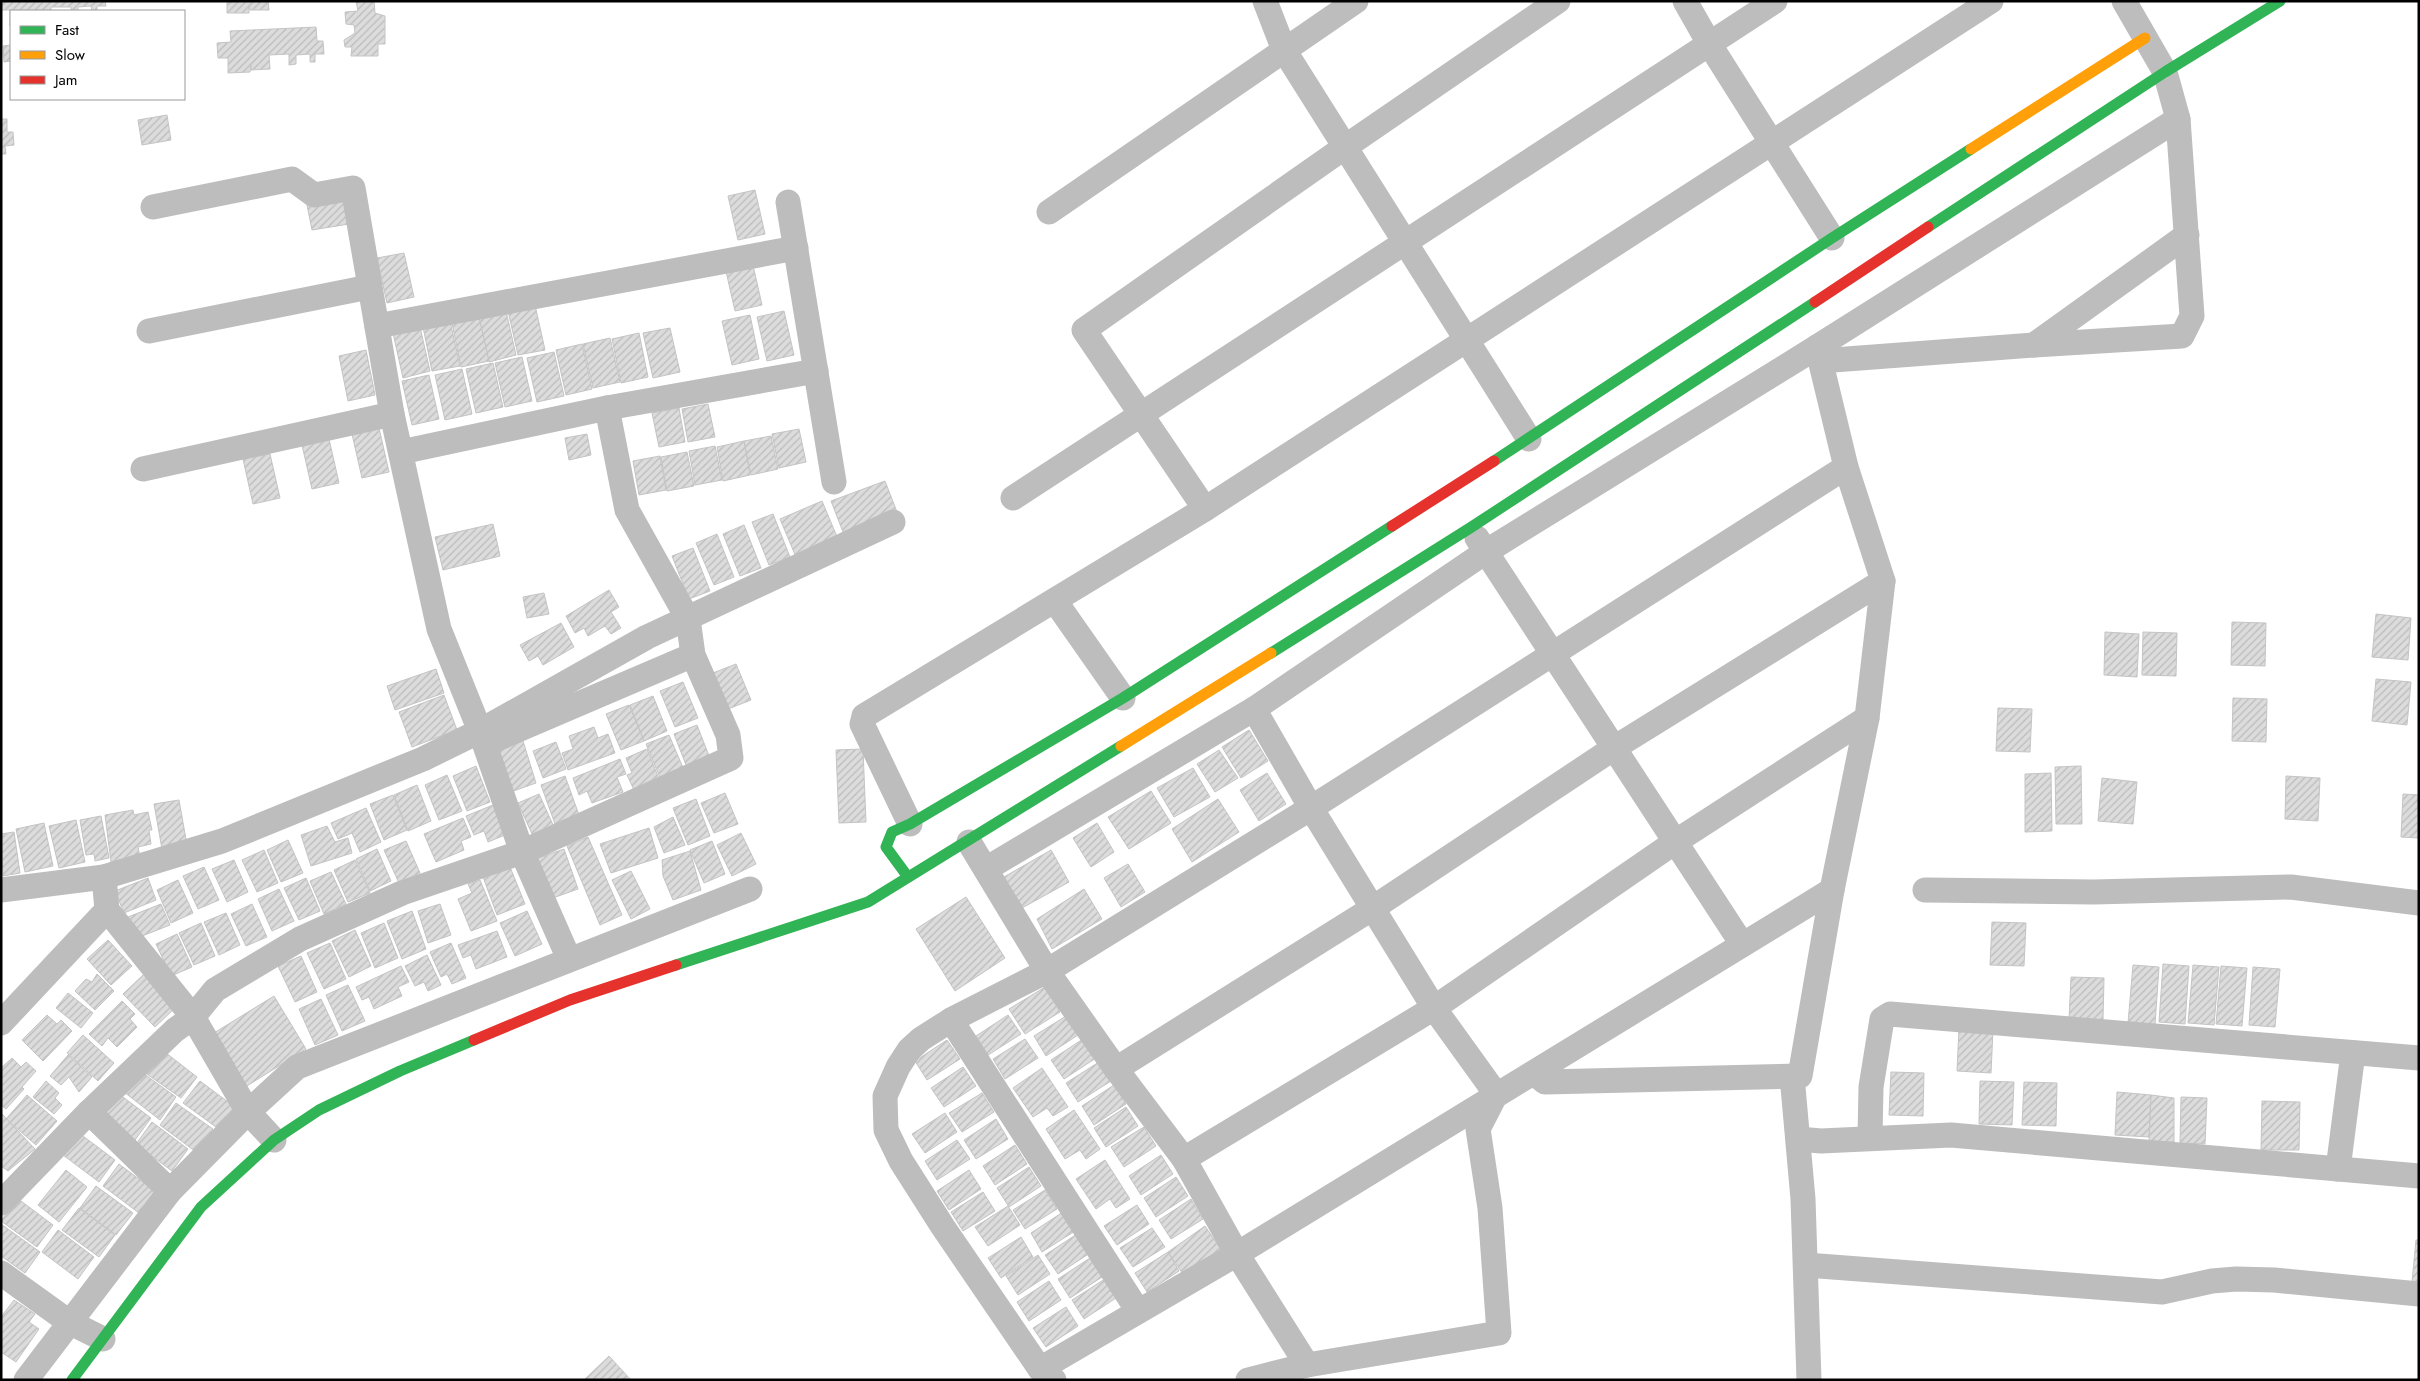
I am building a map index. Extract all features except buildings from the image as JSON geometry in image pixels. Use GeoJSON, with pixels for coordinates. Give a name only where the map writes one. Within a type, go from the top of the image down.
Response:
{"type":"FeatureCollection","features":[{"type":"Feature","properties":{"kind":"street"},"geometry":{"type":"LineString","coordinates":[[1265,1],[1284,50],[1529,439]]}},
{"type":"Feature","properties":{"kind":"street"},"geometry":{"type":"LineString","coordinates":[[1049,212],[1356,1]]}},
{"type":"Feature","properties":{"kind":"street"},"geometry":{"type":"LineString","coordinates":[[1206,509],[1084,330],[1345,147],[1558,1]]}},
{"type":"Feature","properties":{"kind":"street"},"geometry":{"type":"LineString","coordinates":[[1686,1],[1710,45],[1832,238]]}},
{"type":"Feature","properties":{"kind":"street"},"geometry":{"type":"LineString","coordinates":[[1013,498],[1776,1]]}},
{"type":"Feature","properties":{"kind":"street"},"geometry":{"type":"LineString","coordinates":[[910,824],[862,724],[864,716],[1206,509],[1990,1]]}},
{"type":"Feature","properties":{"kind":"street"},"geometry":{"type":"LineString","coordinates":[[1819,354],[2034,345],[2182,336],[2192,316],[2178,119],[2165,72],[2124,1]]}},
{"type":"Feature","properties":{"kind":"street"},"geometry":{"type":"LineString","coordinates":[[72,1380],[201,1208],[274,1140],[319,1110],[400,1071],[570,1000],[868,902],[908,876],[969,842],[1470,528],[2165,72],[2280,1]]}},
{"type":"Feature","properties":{"kind":"street"},"geometry":{"type":"LineString","coordinates":[[908,876],[886,847],[892,832],[910,824],[1123,698],[1529,439],[1832,238],[2145,38]]}},
{"type":"Feature","properties":{"kind":"street"},"geometry":{"type":"LineString","coordinates":[[986,869],[1254,709],[1487,550],[1819,354],[2178,119]]}},
{"type":"Feature","properties":{"kind":"street"},"geometry":{"type":"LineString","coordinates":[[152,207],[292,179],[314,194],[353,188],[392,414],[439,629],[522,852],[569,959]]}},
{"type":"Feature","properties":{"kind":"street"},"geometry":{"type":"LineString","coordinates":[[788,202],[834,482]]}},
{"type":"Feature","properties":{"kind":"street"},"geometry":{"type":"LineString","coordinates":[[2034,345],[2187,235]]}},
{"type":"Feature","properties":{"kind":"street"},"geometry":{"type":"LineString","coordinates":[[377,326],[796,248]]}},
{"type":"Feature","properties":{"kind":"street"},"geometry":{"type":"LineString","coordinates":[[149,331],[369,287]]}},
{"type":"Feature","properties":{"kind":"street"},"geometry":{"type":"LineString","coordinates":[[1534,1073],[1545,1082],[1800,1076],[1832,890],[1867,718],[1883,581],[1846,467],[1819,354]]}},
{"type":"Feature","properties":{"kind":"street"},"geometry":{"type":"LineString","coordinates":[[401,452],[607,408],[816,371]]}},
{"type":"Feature","properties":{"kind":"street"},"geometry":{"type":"LineString","coordinates":[[1,1203],[89,1112],[175,1030],[193,1017],[215,990],[300,938],[402,893],[522,852],[732,758],[728,735],[693,655],[688,620],[627,510],[607,408]]}},
{"type":"Feature","properties":{"kind":"street"},"geometry":{"type":"LineString","coordinates":[[143,469],[392,414]]}},
{"type":"Feature","properties":{"kind":"street"},"geometry":{"type":"LineString","coordinates":[[1832,890],[1237,1254],[1138,1311],[1047,1374],[943,1227],[901,1161],[886,1130],[885,1096],[898,1067],[909,1050],[921,1038],[950,1020],[1047,971],[1311,808],[1846,467]]}},
{"type":"Feature","properties":{"kind":"street"},"geometry":{"type":"LineString","coordinates":[[481,738],[647,636],[688,620],[893,522]]}},
{"type":"Feature","properties":{"kind":"street"},"geometry":{"type":"LineString","coordinates":[[1470,528],[1487,550],[1742,944]]}},
{"type":"Feature","properties":{"kind":"street"},"geometry":{"type":"LineString","coordinates":[[1116,1069],[1373,908],[1614,748],[1883,581]]}},
{"type":"Feature","properties":{"kind":"street"},"geometry":{"type":"LineString","coordinates":[[1055,601],[1123,698]]}},
{"type":"Feature","properties":{"kind":"street"},"geometry":{"type":"LineString","coordinates":[[1,890],[104,877],[222,841],[422,759],[481,738],[693,655]]}},
{"type":"Feature","properties":{"kind":"street"},"geometry":{"type":"LineString","coordinates":[[1254,709],[1311,808],[1434,1008],[1496,1094]]}},
{"type":"Feature","properties":{"kind":"street"},"geometry":{"type":"LineString","coordinates":[[1184,1159],[1434,1008],[1675,842],[1867,718]]}},
{"type":"Feature","properties":{"kind":"street"},"geometry":{"type":"LineString","coordinates":[[969,842],[1047,971],[1116,1069],[1184,1159],[1237,1254],[1307,1365]]}},
{"type":"Feature","properties":{"kind":"street"},"geometry":{"type":"LineString","coordinates":[[104,877],[107,910],[193,1017],[248,1112],[274,1140]]}},
{"type":"Feature","properties":{"kind":"street"},"geometry":{"type":"LineString","coordinates":[[1925,890],[2094,892],[2291,887],[2419,902]]}},
{"type":"Feature","properties":{"kind":"street"},"geometry":{"type":"LineString","coordinates":[[26,1380],[170,1191],[248,1112],[297,1068],[750,889]]}},
{"type":"Feature","properties":{"kind":"street"},"geometry":{"type":"LineString","coordinates":[[1,1023],[107,910]]}},
{"type":"Feature","properties":{"kind":"street"},"geometry":{"type":"LineString","coordinates":[[1870,1137],[1871,1087],[1882,1020],[1890,1014],[2419,1058]]}},
{"type":"Feature","properties":{"kind":"street"},"geometry":{"type":"LineString","coordinates":[[950,1020],[1138,1311]]}},
{"type":"Feature","properties":{"kind":"street"},"geometry":{"type":"LineString","coordinates":[[2338,1169],[2353,1053]]}},
{"type":"Feature","properties":{"kind":"street"},"geometry":{"type":"LineString","coordinates":[[1792,1076],[1806,1265],[1809,1380]]}},
{"type":"Feature","properties":{"kind":"street"},"geometry":{"type":"LineString","coordinates":[[1248,1380],[1307,1365],[1499,1333],[1490,1208],[1478,1129],[1496,1094]]}},
{"type":"Feature","properties":{"kind":"street"},"geometry":{"type":"LineString","coordinates":[[89,1112],[170,1191]]}},
{"type":"Feature","properties":{"kind":"street"},"geometry":{"type":"LineString","coordinates":[[1798,1139],[1821,1141],[1870,1137],[1951,1135],[2419,1176]]}},
{"type":"Feature","properties":{"kind":"street"},"geometry":{"type":"LineString","coordinates":[[1806,1265],[2162,1292],[2236,1279],[2274,1280],[2419,1294]]}},
{"type":"Feature","properties":{"kind":"street"},"geometry":{"type":"LineString","coordinates":[[1,1273],[69,1322],[103,1339]]}},
{"type":"Feature","properties":{"kind":"traffic: fast"},"geometry":{"type":"LineString","coordinates":[[1928,227],[2165,72],[2280,1]]}},
{"type":"Feature","properties":{"kind":"traffic: fast"},"geometry":{"type":"LineString","coordinates":[[1494,461],[1832,238],[1971,149]]}},
{"type":"Feature","properties":{"kind":"traffic: fast"},"geometry":{"type":"LineString","coordinates":[[1271,653],[1470,528],[1815,302]]}},
{"type":"Feature","properties":{"kind":"traffic: fast"},"geometry":{"type":"LineString","coordinates":[[908,877],[886,847],[892,832],[910,824],[1123,698],[1392,526]]}},
{"type":"Feature","properties":{"kind":"traffic: fast"},"geometry":{"type":"LineString","coordinates":[[676,965],[868,902],[1121,746]]}},
{"type":"Feature","properties":{"kind":"traffic: fast"},"geometry":{"type":"LineString","coordinates":[[72,1380],[201,1207],[274,1140],[319,1110],[400,1071],[474,1040]]}},
{"type":"Feature","properties":{"kind":"traffic: slow"},"geometry":{"type":"LineString","coordinates":[[1971,149],[2145,38]]}},
{"type":"Feature","properties":{"kind":"traffic: slow"},"geometry":{"type":"LineString","coordinates":[[1121,746],[1271,653]]}},
{"type":"Feature","properties":{"kind":"traffic: jam"},"geometry":{"type":"LineString","coordinates":[[1815,302],[1928,227]]}},
{"type":"Feature","properties":{"kind":"traffic: jam"},"geometry":{"type":"LineString","coordinates":[[1392,526],[1494,461]]}},
{"type":"Feature","properties":{"kind":"traffic: jam"},"geometry":{"type":"LineString","coordinates":[[474,1040],[570,1000],[676,965]]}}]}
